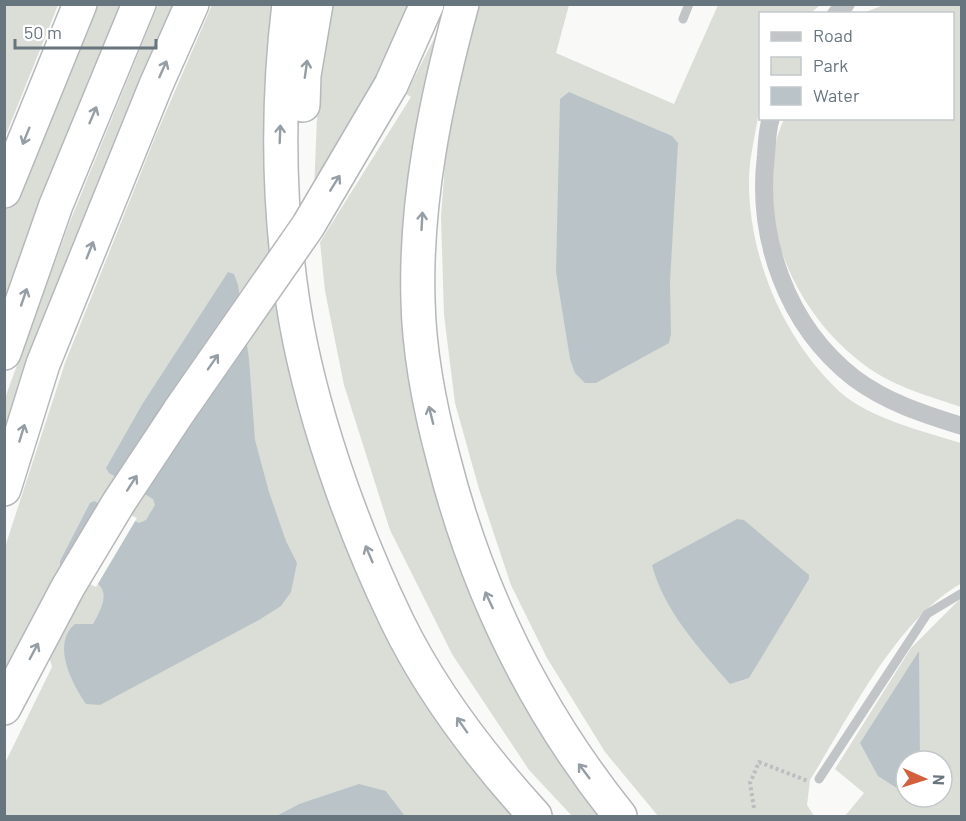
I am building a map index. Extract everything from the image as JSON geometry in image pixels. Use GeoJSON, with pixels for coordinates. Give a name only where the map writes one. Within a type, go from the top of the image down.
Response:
{"type":"FeatureCollection","features":[{"type":"Feature","properties":{"kind":"highway"},"geometry":{"type":"LineString","coordinates":[[4,191],[80,4]]}},
{"type":"Feature","properties":{"kind":"highway"},"geometry":{"type":"LineString","coordinates":[[4,353],[56,205],[139,4]]}},
{"type":"Feature","properties":{"kind":"highway"},"geometry":{"type":"LineString","coordinates":[[4,489],[43,364],[156,85],[192,4]]}},
{"type":"Feature","properties":{"kind":"highway"},"geometry":{"type":"LineString","coordinates":[[289,4],[279,142],[293,303],[314,400],[353,517],[398,622],[458,719],[496,772],[535,816]]}},
{"type":"Feature","properties":{"kind":"highway"},"geometry":{"type":"LineString","coordinates":[[314,400],[303,295],[300,196],[304,75],[316,4]]}},
{"type":"Feature","properties":{"kind":"highway"},"geometry":{"type":"LineString","coordinates":[[397,71],[427,4]]}},
{"type":"Feature","properties":{"kind":"highway"},"geometry":{"type":"LineString","coordinates":[[6,706],[68,587],[120,502],[308,226],[438,4]]}},
{"type":"Feature","properties":{"kind":"highway"},"geometry":{"type":"LineString","coordinates":[[462,4],[436,111],[422,209],[418,300],[427,399],[455,506],[483,586],[523,672],[581,767],[620,816]]}},
{"type":"Feature","properties":{"kind":"street"},"geometry":{"type":"LineString","coordinates":[[771,120],[762,185],[768,243],[784,288],[803,321],[836,362],[887,399],[962,426]]}},
{"type":"Feature","properties":{"kind":"lane"},"geometry":{"type":"LineString","coordinates":[[683,19],[689,4]]}},
{"type":"Feature","properties":{"kind":"lane"},"geometry":{"type":"LineString","coordinates":[[819,779],[927,614],[962,592]]}},
{"type":"Feature","properties":{"kind":"path"},"geometry":{"type":"LineString","coordinates":[[754,808],[750,783],[759,762],[810,782],[819,779]]}},
{"type":"Feature","properties":{"kind":"green space"},"geometry":{"type":"Polygon","coordinates":[[[4,5],[58,5],[5,137],[4,5]]]}},
{"type":"Feature","properties":{"kind":"green space"},"geometry":{"type":"Polygon","coordinates":[[[88,5],[123,5],[5,301],[5,212],[88,5]]]}},
{"type":"Feature","properties":{"kind":"green space"},"geometry":{"type":"Polygon","coordinates":[[[158,5],[183,5],[5,458],[5,398],[69,224],[158,5]]]}},
{"type":"Feature","properties":{"kind":"green space"},"geometry":{"type":"Polygon","coordinates":[[[212,5],[274,5],[307,430],[519,816],[405,816],[386,791],[299,804],[276,816],[5,816],[5,763],[52,667],[37,614],[5,678],[5,547],[65,363],[156,135],[212,5]]]}},
{"type":"Feature","properties":{"kind":"green space"},"geometry":{"type":"Polygon","coordinates":[[[331,5],[416,5],[314,191],[318,93],[331,5]]]}},
{"type":"Feature","properties":{"kind":"green space"},"geometry":{"type":"Polygon","coordinates":[[[451,5],[435,70],[426,434],[610,816],[572,816],[529,770],[452,654],[390,530],[344,385],[325,291],[320,242],[411,97],[406,94],[451,5]]]}},
{"type":"Feature","properties":{"kind":"green space"},"geometry":{"type":"Polygon","coordinates":[[[474,5],[569,5],[556,53],[674,104],[718,5],[820,5],[812,12],[759,12],[759,111],[749,174],[751,214],[756,242],[774,298],[787,324],[820,372],[840,392],[882,417],[961,443],[962,583],[938,599],[916,620],[895,645],[858,699],[810,780],[807,805],[814,816],[658,816],[605,752],[547,658],[511,585],[479,489],[455,403],[444,315],[441,216],[447,137],[474,5]]]}},
{"type":"Feature","properties":{"kind":"green space"},"geometry":{"type":"Polygon","coordinates":[[[884,5],[961,5],[961,407],[907,388],[882,376],[858,360],[833,337],[812,311],[795,282],[781,250],[773,218],[770,184],[774,151],[784,120],[954,120],[954,12],[866,12],[884,5]]]}},
{"type":"Feature","properties":{"kind":"green space"},"geometry":{"type":"Polygon","coordinates":[[[961,598],[961,816],[845,816],[864,793],[835,769],[911,648],[961,598]]]}},
{"type":"Feature","properties":{"kind":"water"},"geometry":{"type":"Polygon","coordinates":[[[569,92],[672,136],[678,143],[669,343],[596,383],[585,383],[575,373],[570,359],[556,272],[560,99],[569,92]]]}},
{"type":"Feature","properties":{"kind":"water"},"geometry":{"type":"Polygon","coordinates":[[[228,272],[234,274],[238,285],[249,359],[255,440],[269,492],[286,541],[297,563],[291,592],[281,606],[259,620],[100,705],[86,704],[66,664],[65,642],[68,632],[75,624],[93,624],[100,610],[103,591],[93,580],[60,566],[60,561],[90,503],[94,501],[139,523],[146,520],[155,505],[153,499],[109,473],[106,468],[143,403],[228,272]]]}},
{"type":"Feature","properties":{"kind":"water"},"geometry":{"type":"Polygon","coordinates":[[[737,519],[744,520],[809,575],[809,579],[749,678],[730,684],[695,643],[674,613],[665,598],[652,565],[737,519]]]}},
{"type":"Feature","properties":{"kind":"water"},"geometry":{"type":"Polygon","coordinates":[[[919,651],[920,749],[894,749],[894,786],[878,776],[860,743],[919,651]]]}},
{"type":"Feature","properties":{"kind":"water"},"geometry":{"type":"Polygon","coordinates":[[[359,784],[386,791],[405,816],[276,816],[299,804],[359,784]]]}},
{"type":"Feature","properties":{"kind":"pier"},"geometry":{"type":"Polygon","coordinates":[[[101,502],[137,518],[96,587],[61,570],[101,502]]]}}]}
